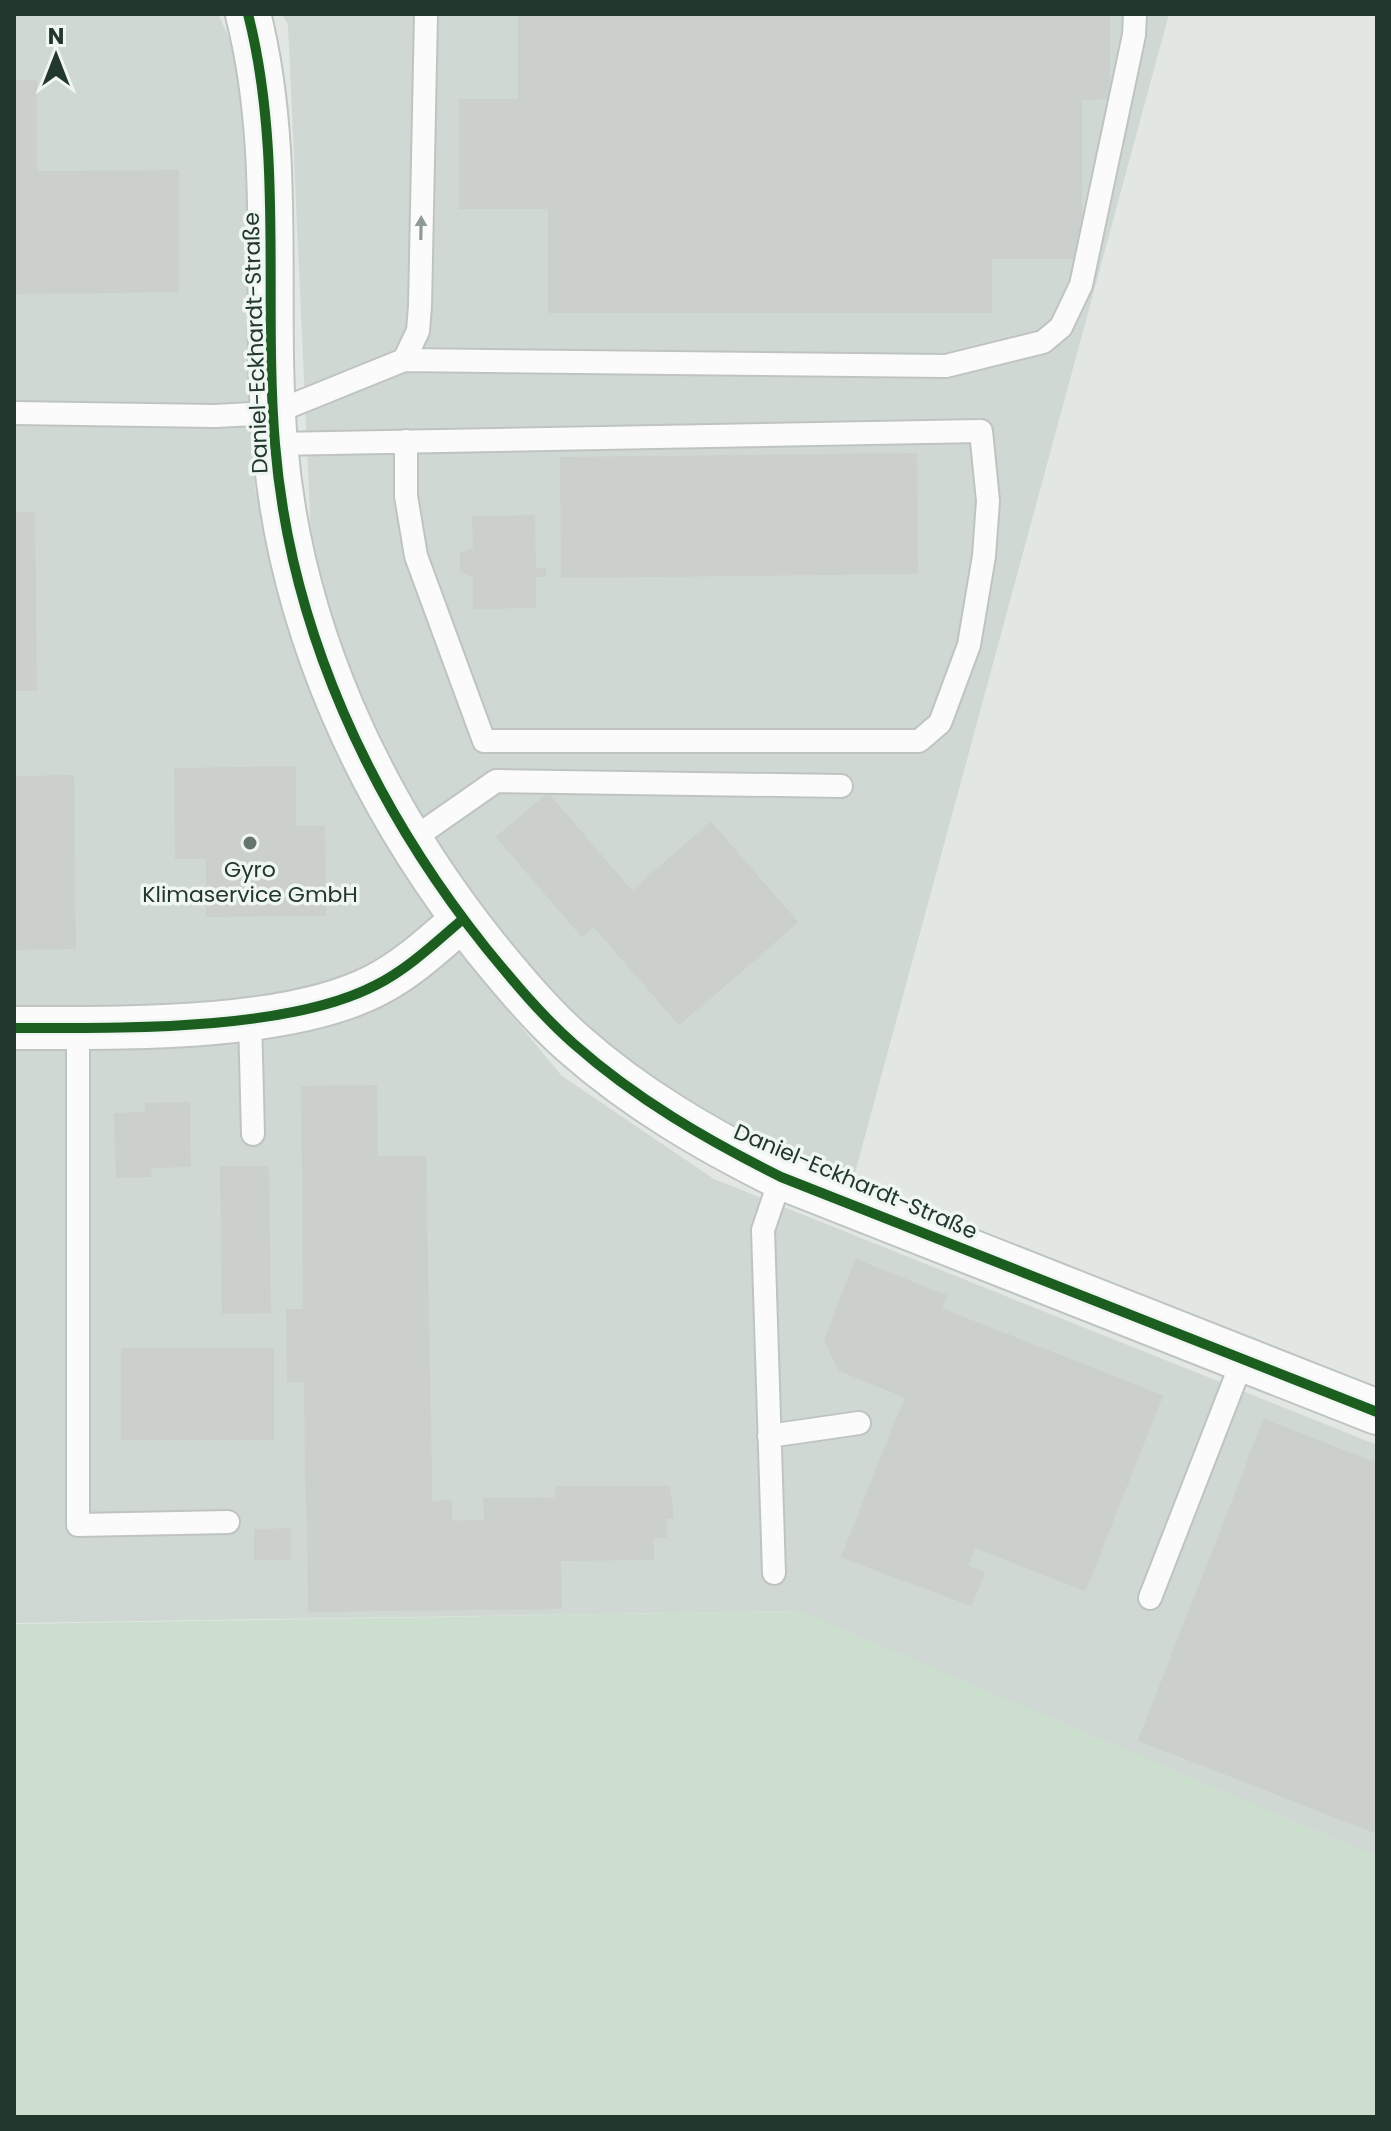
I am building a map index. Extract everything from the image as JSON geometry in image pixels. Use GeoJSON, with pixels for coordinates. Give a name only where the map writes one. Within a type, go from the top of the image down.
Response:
{"type":"FeatureCollection","features":[{"type":"Feature","properties":{"kind":"street","name":"Daniel-Eckhardt-Straße"},"geometry":{"type":"LineString","coordinates":[[250,14],[261,71],[267,128],[274,428],[293,566],[341,707],[371,774],[410,841],[463,919],[533,1002],[572,1042],[619,1082],[724,1148],[781,1177],[1377,1412]]}},
{"type":"Feature","properties":{"kind":"street"},"geometry":{"type":"LineString","coordinates":[[14,1028],[165,1026],[250,1018],[316,1006],[375,986],[422,954],[463,919]]}},
{"type":"Feature","properties":{"kind":"lane"},"geometry":{"type":"LineString","coordinates":[[404,360],[418,331],[420,306],[426,14]]}},
{"type":"Feature","properties":{"kind":"lane"},"geometry":{"type":"LineString","coordinates":[[274,428],[404,360],[946,366],[1043,342],[1061,327],[1081,285],[1134,35],[1135,14]]}},
{"type":"Feature","properties":{"kind":"lane"},"geometry":{"type":"LineString","coordinates":[[14,413],[215,416],[274,428],[406,441],[981,431],[988,501],[984,556],[969,645],[940,723],[919,741],[484,741],[416,556],[406,496],[406,441]]}},
{"type":"Feature","properties":{"kind":"lane"},"geometry":{"type":"LineString","coordinates":[[410,841],[496,781],[841,786]]}},
{"type":"Feature","properties":{"kind":"lane"},"geometry":{"type":"LineString","coordinates":[[250,1018],[253,1134]]}},
{"type":"Feature","properties":{"kind":"lane"},"geometry":{"type":"LineString","coordinates":[[78,1028],[78,1525],[228,1522]]}},
{"type":"Feature","properties":{"kind":"lane","name":"Daniel-Eckhardt-Straße"},"geometry":{"type":"LineString","coordinates":[[774,1573],[763,1230],[781,1177]]}},
{"type":"Feature","properties":{"kind":"lane"},"geometry":{"type":"LineString","coordinates":[[1150,1598],[1243,1359]]}},
{"type":"Feature","properties":{"kind":"lane"},"geometry":{"type":"LineString","coordinates":[[769,1436],[859,1423]]}},
{"type":"Feature","properties":{"kind":"shaded area"},"geometry":{"type":"Polygon","coordinates":[[[14,14],[218,14],[245,72],[255,489],[279,580],[343,757],[439,928],[562,1076],[714,1179],[1377,1445],[1377,1857],[797,1611],[14,1623],[14,14]]]}},
{"type":"Feature","properties":{"kind":"shaded area"},"geometry":{"type":"Polygon","coordinates":[[[282,14],[1169,14],[852,1184],[793,1165],[635,1072],[477,921],[371,740],[312,559],[288,25],[282,14]]]}},
{"type":"Feature","properties":{"kind":"green space"},"geometry":{"type":"Polygon","coordinates":[[[800,1611],[1377,1857],[1377,2117],[14,2117],[14,1624],[800,1611]]]}},
{"type":"Feature","properties":{"kind":"building"},"geometry":{"type":"Polygon","coordinates":[[[519,14],[1109,14],[1109,98],[1081,99],[1081,258],[991,258],[991,312],[666,312],[666,208],[460,208],[460,100],[519,100],[519,14]]]}},
{"type":"Feature","properties":{"kind":"building"},"geometry":{"type":"Polygon","coordinates":[[[14,81],[36,81],[36,172],[70,172],[70,203],[140,203],[141,274],[113,274],[113,292],[14,293],[14,81]]]}},
{"type":"Feature","properties":{"kind":"building"},"geometry":{"type":"Polygon","coordinates":[[[178,171],[178,291],[113,292],[113,274],[141,274],[140,203],[70,203],[70,172],[178,171]]]}},
{"type":"Feature","properties":{"kind":"building"},"geometry":{"type":"Polygon","coordinates":[[[549,208],[666,208],[666,312],[549,312],[549,208]]]}},
{"type":"Feature","properties":{"kind":"building"},"geometry":{"type":"Polygon","coordinates":[[[916,454],[917,573],[562,577],[561,458],[916,454]]]}},
{"type":"Feature","properties":{"kind":"building"},"geometry":{"type":"Polygon","coordinates":[[[14,513],[34,513],[36,690],[14,690],[14,513]]]}},
{"type":"Feature","properties":{"kind":"building"},"geometry":{"type":"Polygon","coordinates":[[[534,516],[535,569],[545,569],[545,576],[535,576],[535,607],[474,608],[474,577],[461,571],[461,554],[474,548],[473,517],[534,516]]]}},
{"type":"Feature","properties":{"kind":"building","name":"Gyro Klimaservice GmbH"},"geometry":{"type":"Polygon","coordinates":[[[295,767],[295,827],[324,827],[325,915],[207,916],[207,858],[176,858],[175,769],[295,767]]]}},
{"type":"Feature","properties":{"kind":"building"},"geometry":{"type":"Polygon","coordinates":[[[73,776],[74,895],[14,895],[14,777],[73,776]]]}},
{"type":"Feature","properties":{"kind":"building"},"geometry":{"type":"Polygon","coordinates":[[[548,794],[632,892],[661,866],[747,966],[679,1024],[594,926],[582,936],[497,837],[548,794]]]}},
{"type":"Feature","properties":{"kind":"building"},"geometry":{"type":"Polygon","coordinates":[[[711,823],[797,922],[747,966],[661,866],[711,823]]]}},
{"type":"Feature","properties":{"kind":"building"},"geometry":{"type":"Polygon","coordinates":[[[14,895],[74,895],[75,948],[14,949],[14,895]]]}},
{"type":"Feature","properties":{"kind":"building"},"geometry":{"type":"Polygon","coordinates":[[[376,1086],[377,1158],[303,1158],[302,1087],[376,1086]]]}},
{"type":"Feature","properties":{"kind":"building"},"geometry":{"type":"Polygon","coordinates":[[[189,1103],[190,1166],[150,1167],[151,1176],[117,1177],[115,1114],[146,1113],[146,1104],[189,1103]]]}},
{"type":"Feature","properties":{"kind":"building"},"geometry":{"type":"Polygon","coordinates":[[[425,1157],[431,1476],[306,1478],[305,1381],[288,1381],[287,1310],[304,1310],[303,1158],[425,1157]]]}},
{"type":"Feature","properties":{"kind":"building"},"geometry":{"type":"Polygon","coordinates":[[[221,1167],[268,1167],[270,1312],[223,1313],[221,1167]]]}},
{"type":"Feature","properties":{"kind":"building"},"geometry":{"type":"Polygon","coordinates":[[[856,1260],[946,1296],[906,1397],[839,1370],[825,1340],[856,1260]]]}},
{"type":"Feature","properties":{"kind":"building"},"geometry":{"type":"Polygon","coordinates":[[[941,1309],[1162,1396],[1085,1590],[975,1547],[967,1566],[984,1573],[971,1605],[842,1557],[941,1309]]]}},
{"type":"Feature","properties":{"kind":"building"},"geometry":{"type":"Polygon","coordinates":[[[122,1349],[273,1349],[273,1439],[122,1439],[122,1349]]]}},
{"type":"Feature","properties":{"kind":"building"},"geometry":{"type":"Polygon","coordinates":[[[1264,1420],[1377,1464],[1377,1516],[1246,1465],[1264,1420]]]}},
{"type":"Feature","properties":{"kind":"building"},"geometry":{"type":"Polygon","coordinates":[[[1247,1465],[1377,1516],[1377,1833],[1139,1740],[1247,1465]]]}},
{"type":"Feature","properties":{"kind":"building"},"geometry":{"type":"Polygon","coordinates":[[[431,1476],[431,1502],[451,1501],[451,1520],[308,1524],[306,1478],[431,1476]]]}},
{"type":"Feature","properties":{"kind":"building"},"geometry":{"type":"Polygon","coordinates":[[[556,1487],[669,1487],[673,1518],[666,1518],[666,1537],[653,1537],[653,1559],[560,1560],[561,1608],[309,1611],[308,1524],[485,1521],[484,1499],[556,1498],[556,1487]]]}},
{"type":"Feature","properties":{"kind":"building"},"geometry":{"type":"Polygon","coordinates":[[[290,1529],[290,1559],[255,1559],[255,1530],[290,1529]]]}},
{"type":"Feature","properties":{"kind":"cycle path"},"geometry":{"type":"LineString","coordinates":[[248,14],[266,121],[275,444],[284,513],[298,581],[318,647],[343,711],[373,774],[407,835],[486,948],[551,1022],[598,1064],[673,1117],[753,1163],[781,1177],[1377,1412]]}},
{"type":"Feature","properties":{"kind":"cycle path"},"geometry":{"type":"LineString","coordinates":[[14,1028],[150,1027],[296,1012],[339,1000],[388,979],[463,919]]}},
{"type":"Feature","properties":{"kind":"place","name":"Gyro Klimaservice GmbH"},"geometry":{"type":"Point","coordinates":[250,843]}}]}
